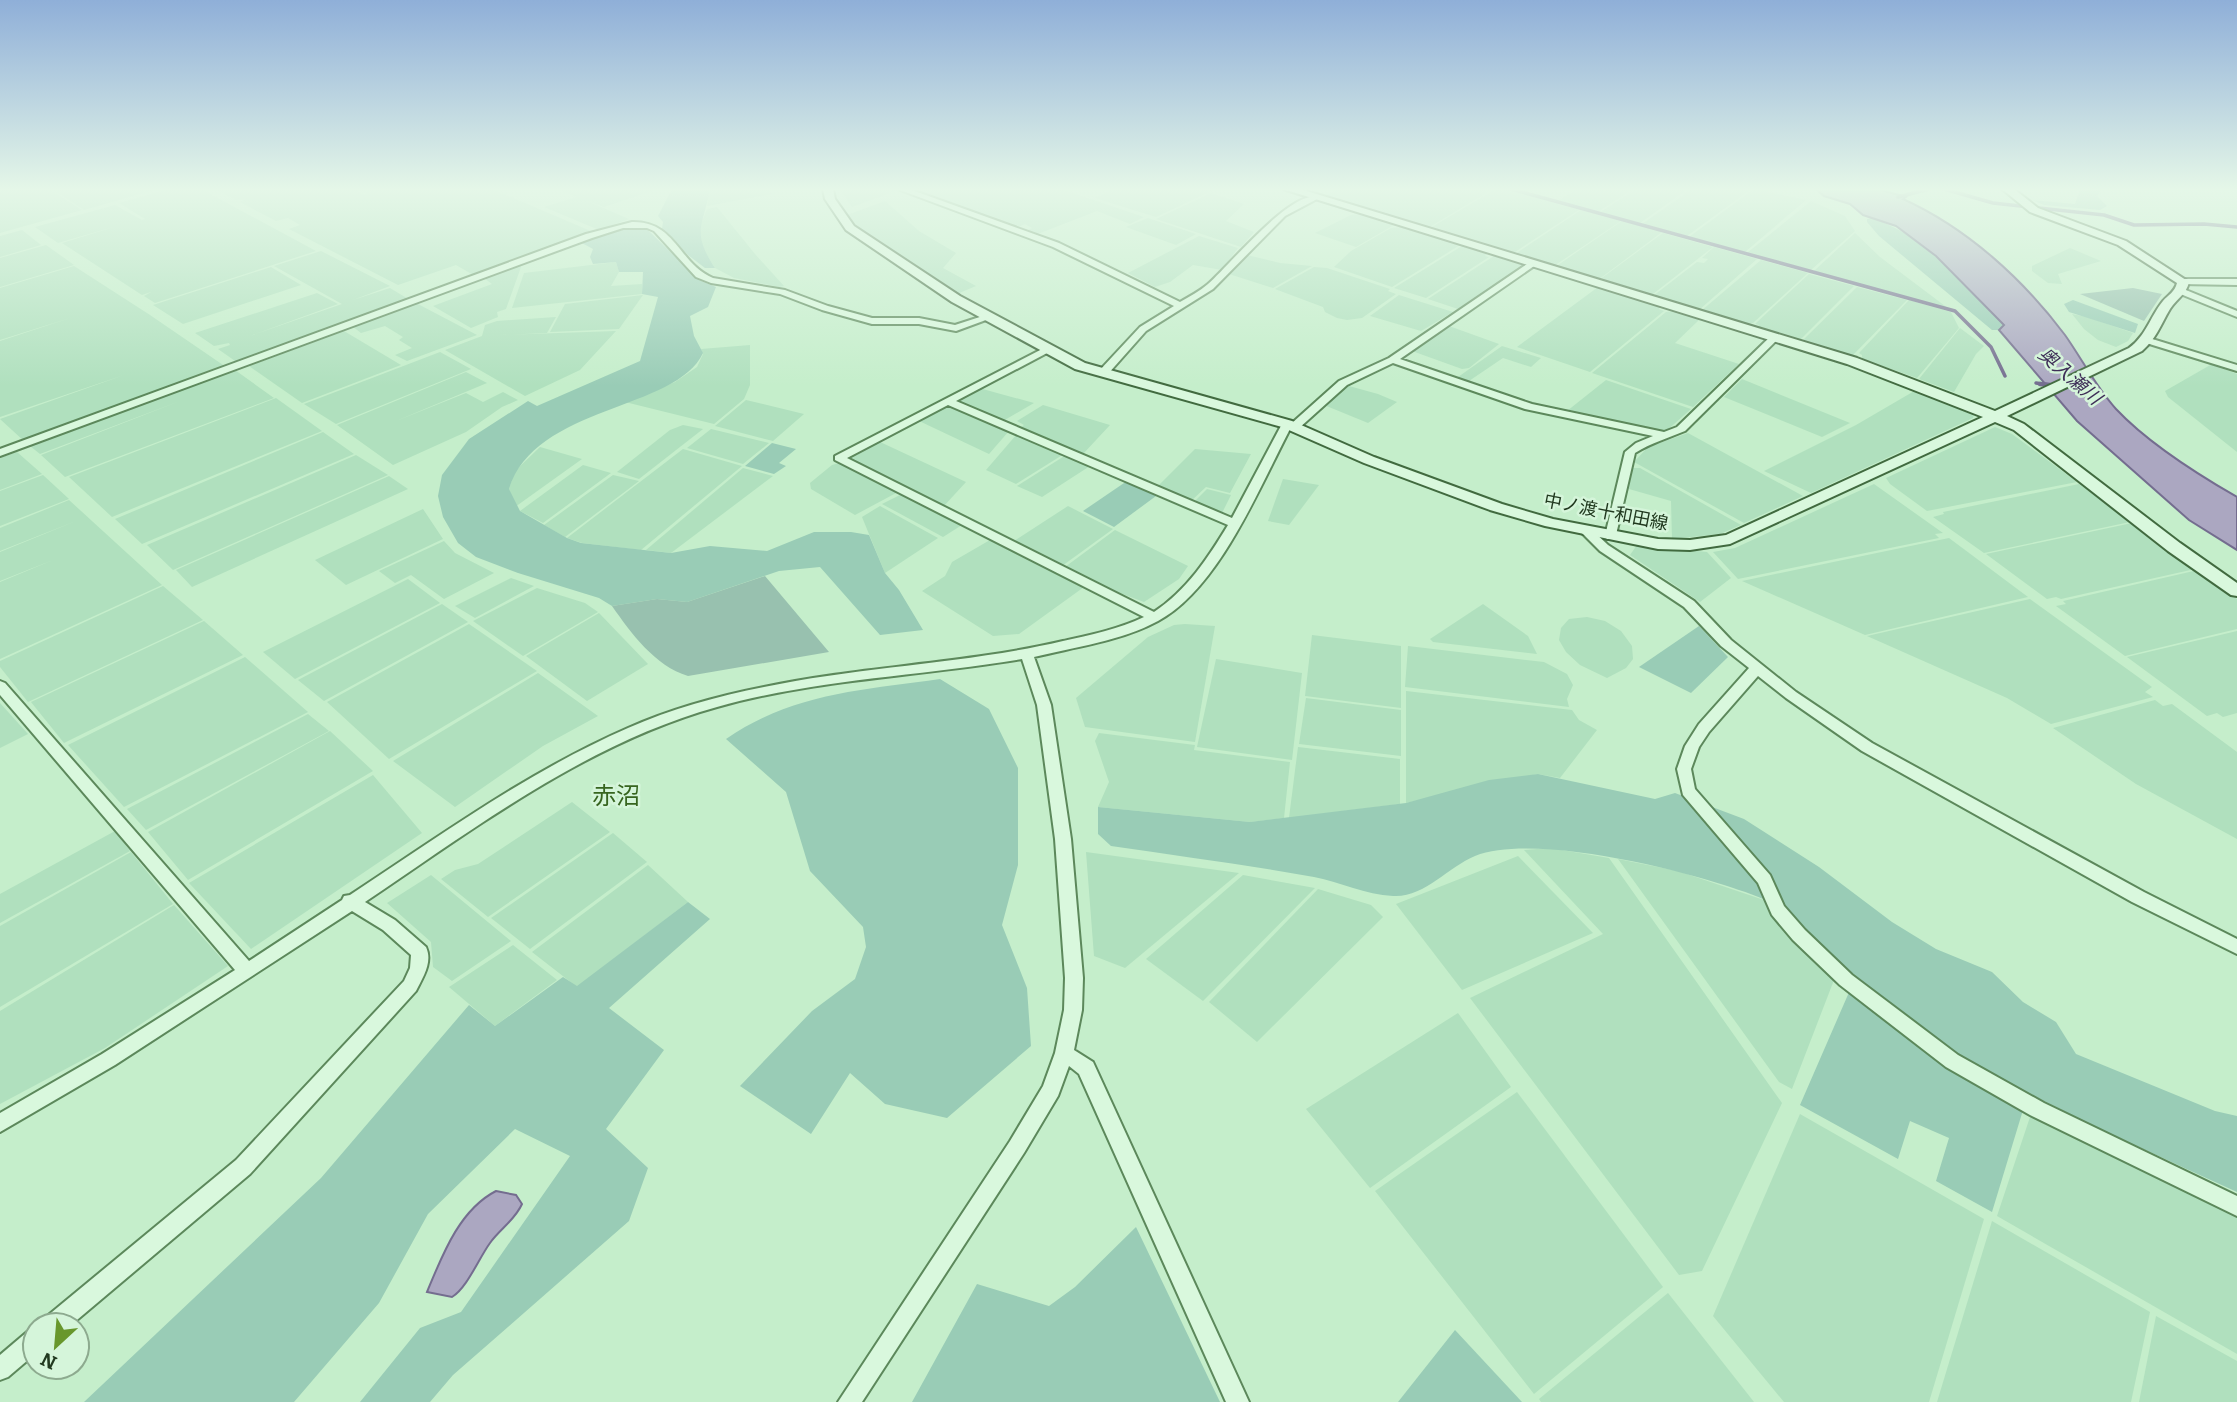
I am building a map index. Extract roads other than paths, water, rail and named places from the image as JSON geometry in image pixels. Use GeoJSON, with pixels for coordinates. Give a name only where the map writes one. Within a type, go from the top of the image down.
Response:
{"type":"FeatureCollection","features":[{"type":"Feature","properties":{"kind":"main road","name":"中ノ渡十和田線"},"geometry":{"type":"LineString","coordinates":[[889,254],[956,299],[1046,350],[1103,373],[1291,426],[1369,460],[1485,503],[1587,532],[1658,544],[1690,545],[1730,539],[2026,402]]}},
{"type":"Feature","properties":{"kind":"street"},"geometry":{"type":"LineString","coordinates":[[0,453],[541,254]]}},
{"type":"Feature","properties":{"kind":"street"},"geometry":{"type":"LineString","coordinates":[[680,254],[699,275],[711,280],[782,292],[872,321],[919,321],[956,328],[989,317]]}},
{"type":"Feature","properties":{"kind":"street"},"geometry":{"type":"LineString","coordinates":[[1075,254],[1182,306]]}},
{"type":"Feature","properties":{"kind":"street"},"geometry":{"type":"LineString","coordinates":[[1103,373],[1143,329],[1210,286],[1242,254]]}},
{"type":"Feature","properties":{"kind":"street"},"geometry":{"type":"LineString","coordinates":[[1501,254],[1853,361],[1995,415],[2019,427],[2174,547],[2237,591]]}},
{"type":"Feature","properties":{"kind":"street"},"geometry":{"type":"LineString","coordinates":[[2138,254],[2182,286],[2237,314]]}},
{"type":"Feature","properties":{"kind":"street"},"geometry":{"type":"LineString","coordinates":[[0,1123],[145,1039],[350,901],[562,766],[613,740],[665,718],[725,700],[797,685],[1027,655],[1114,633],[1154,617],[1196,582],[1291,426],[1343,383],[1392,360],[1533,264]]}},
{"type":"Feature","properties":{"kind":"street"},"geometry":{"type":"LineString","coordinates":[[2182,286],[2237,282]]}},
{"type":"Feature","properties":{"kind":"street","name":"中ノ渡十和田線"},"geometry":{"type":"LineString","coordinates":[[2026,402],[2135,351],[2146,340],[2164,304],[2182,286]]}},
{"type":"Feature","properties":{"kind":"street"},"geometry":{"type":"LineString","coordinates":[[1611,536],[1630,452],[1640,445],[1681,429],[1776,337]]}},
{"type":"Feature","properties":{"kind":"street"},"geometry":{"type":"LineString","coordinates":[[2146,340],[2237,368]]}},
{"type":"Feature","properties":{"kind":"street"},"geometry":{"type":"LineString","coordinates":[[1046,350],[839,458],[1154,617]]}},
{"type":"Feature","properties":{"kind":"street"},"geometry":{"type":"LineString","coordinates":[[1392,360],[1529,407],[1668,436]]}},
{"type":"Feature","properties":{"kind":"street"},"geometry":{"type":"LineString","coordinates":[[946,401],[1233,523]]}},
{"type":"Feature","properties":{"kind":"street"},"geometry":{"type":"LineString","coordinates":[[1587,532],[1604,548],[1689,604],[1726,643],[1757,668],[1867,747],[2137,897],[2237,947]]}},
{"type":"Feature","properties":{"kind":"street"},"geometry":{"type":"LineString","coordinates":[[849,1402],[1017,1147],[1051,1090],[1064,1053],[1073,1010],[1074,978],[1063,838],[1044,705],[1027,655]]}},
{"type":"Feature","properties":{"kind":"street"},"geometry":{"type":"LineString","coordinates":[[1757,668],[1704,728],[1692,747],[1684,769],[1688,791],[1764,879],[1779,910],[1799,935],[1846,981],[1952,1061],[2037,1109],[2237,1206]]}},
{"type":"Feature","properties":{"kind":"street"},"geometry":{"type":"LineString","coordinates":[[0,686],[247,971]]}},
{"type":"Feature","properties":{"kind":"street"},"geometry":{"type":"LineString","coordinates":[[71,1311],[243,1167],[410,986],[419,968],[420,952],[389,925],[350,901]]}},
{"type":"Feature","properties":{"kind":"street"},"geometry":{"type":"LineString","coordinates":[[1064,1053],[1086,1068],[1238,1402]]}},
{"type":"Feature","properties":{"kind":"street"},"geometry":{"type":"LineString","coordinates":[[5,1358],[21,1348]]}},
{"type":"Feature","properties":{"kind":"water","name":"奥入瀬川"},"geometry":{"type":"Polygon","coordinates":[[[1934,254],[1989,254],[2012,275],[2049,314],[2102,392],[2129,422],[2173,457],[2237,497],[2237,550],[2189,520],[2077,421],[1999,330],[2004,325],[1934,254]]]}},
{"type":"Feature","properties":{"kind":"water"},"geometry":{"type":"Polygon","coordinates":[[[496,1191],[516,1195],[522,1204],[519,1210],[490,1243],[457,1293],[452,1297],[427,1292],[453,1235],[472,1210],[496,1191]]]}},
{"type":"Feature","properties":{"kind":"waterway"},"geometry":{"type":"LineString","coordinates":[[1749,254],[1955,311],[1991,347],[2005,376]]}},
{"type":"Feature","properties":{"kind":"waterway","name":"奥入瀬川"},"geometry":{"type":"LineString","coordinates":[[2036,383],[2050,385],[2040,384]]}},
{"type":"Feature","properties":{"kind":"district","name":"赤沼"},"geometry":{"type":"Point","coordinates":[616,796]}}]}
